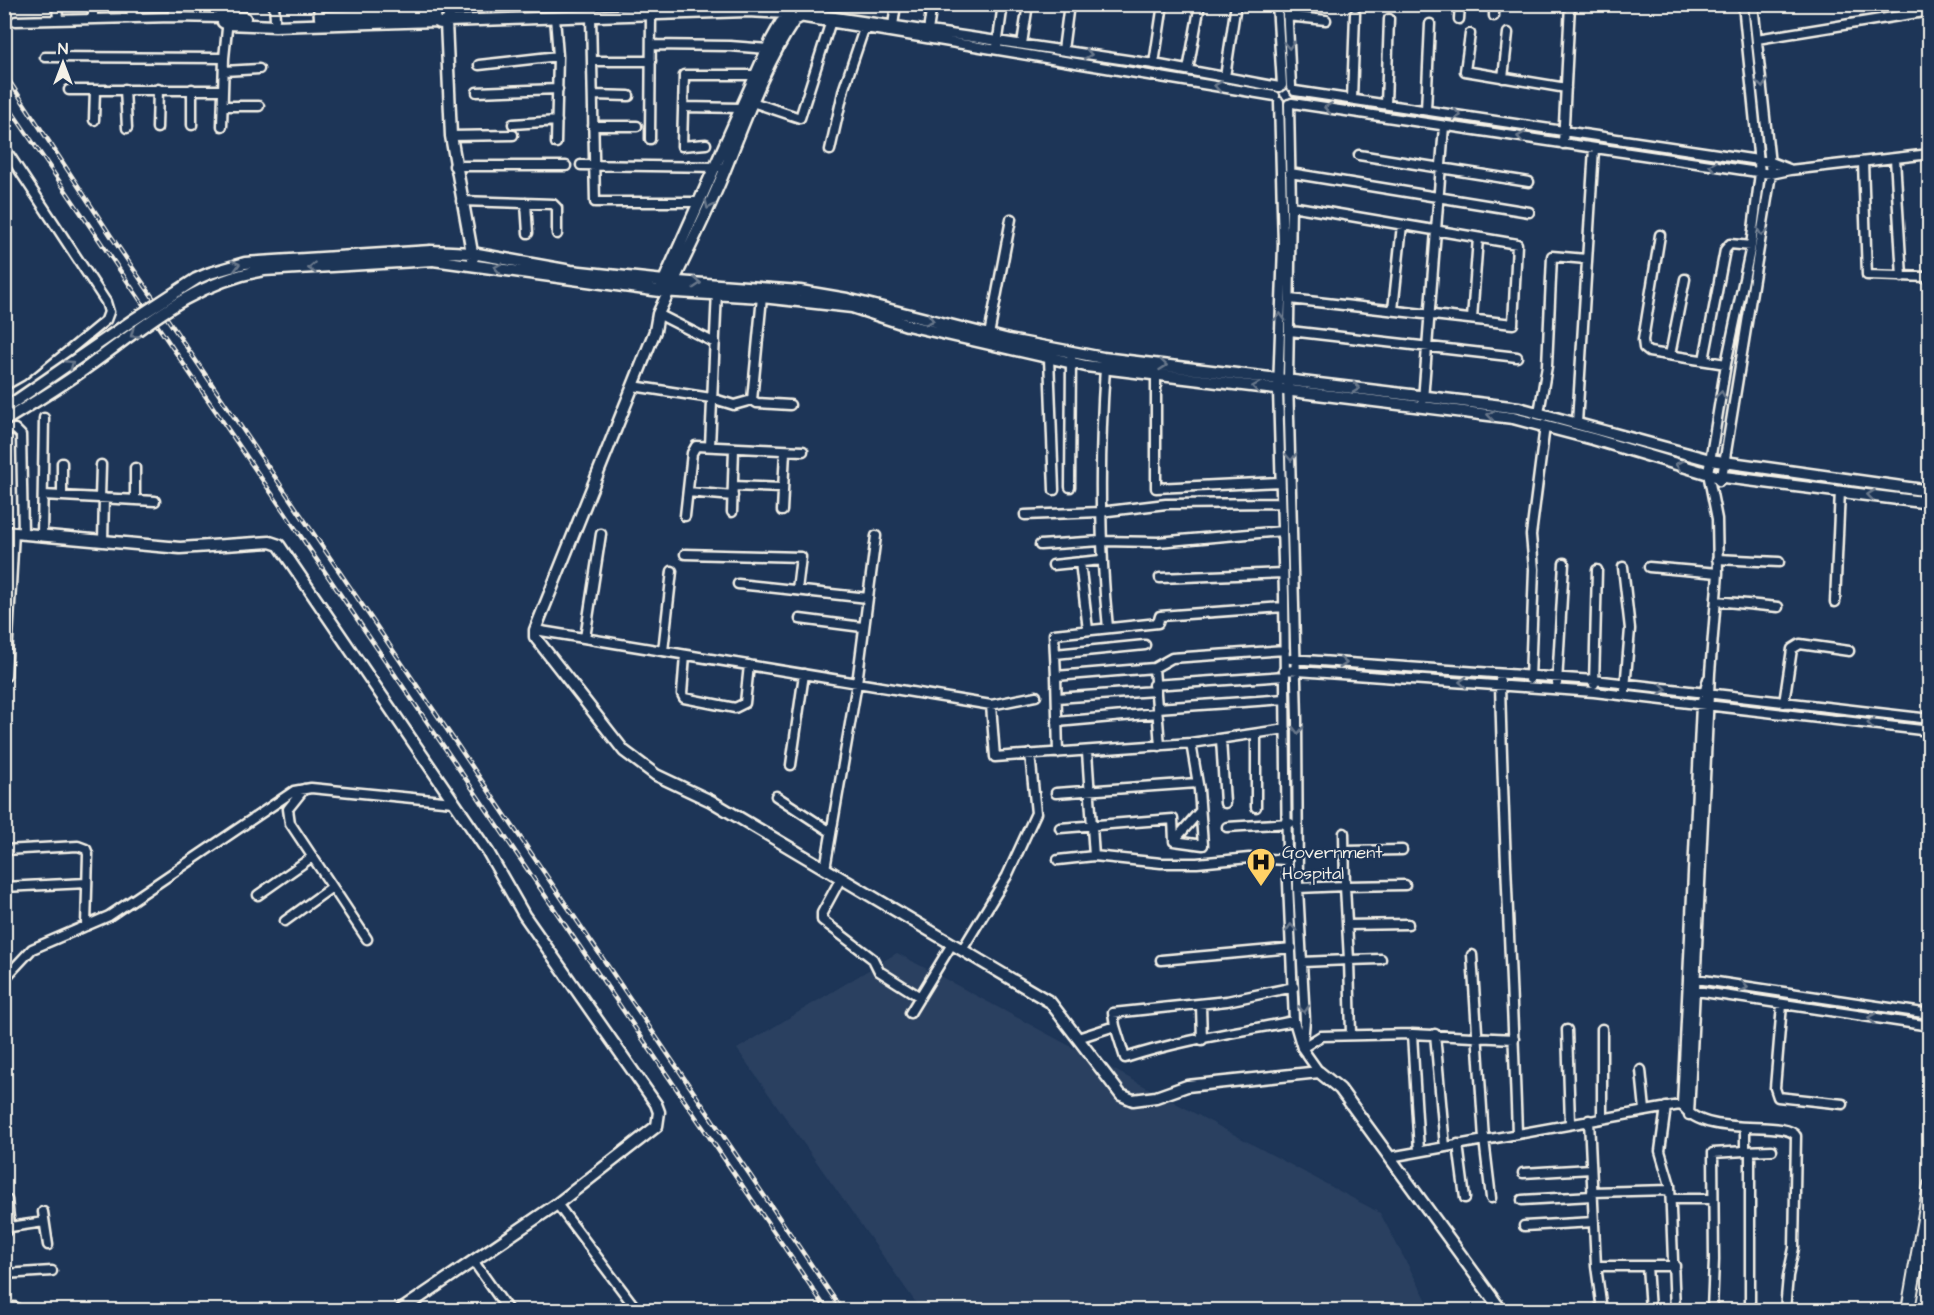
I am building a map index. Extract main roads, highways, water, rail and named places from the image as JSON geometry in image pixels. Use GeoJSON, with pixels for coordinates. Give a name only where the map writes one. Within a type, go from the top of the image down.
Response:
{"type":"FeatureCollection","features":[{"type":"Feature","properties":{"kind":"main road"},"geometry":{"type":"LineString","coordinates":[[1908,1311],[1929,1185]]}},
{"type":"Feature","properties":{"kind":"main road"},"geometry":{"type":"LineString","coordinates":[[1922,1311],[1929,1267]]}},
{"type":"Feature","properties":{"kind":"railway"},"geometry":{"type":"LineString","coordinates":[[4,73],[111,236],[842,1310]]}},
{"type":"Feature","properties":{"kind":"railway"},"geometry":{"type":"LineString","coordinates":[[4,100],[827,1310]]}},
{"type":"Feature","properties":{"kind":"place","name":"Government Hospital"},"geometry":{"type":"Point","coordinates":[1261,888]}}]}
